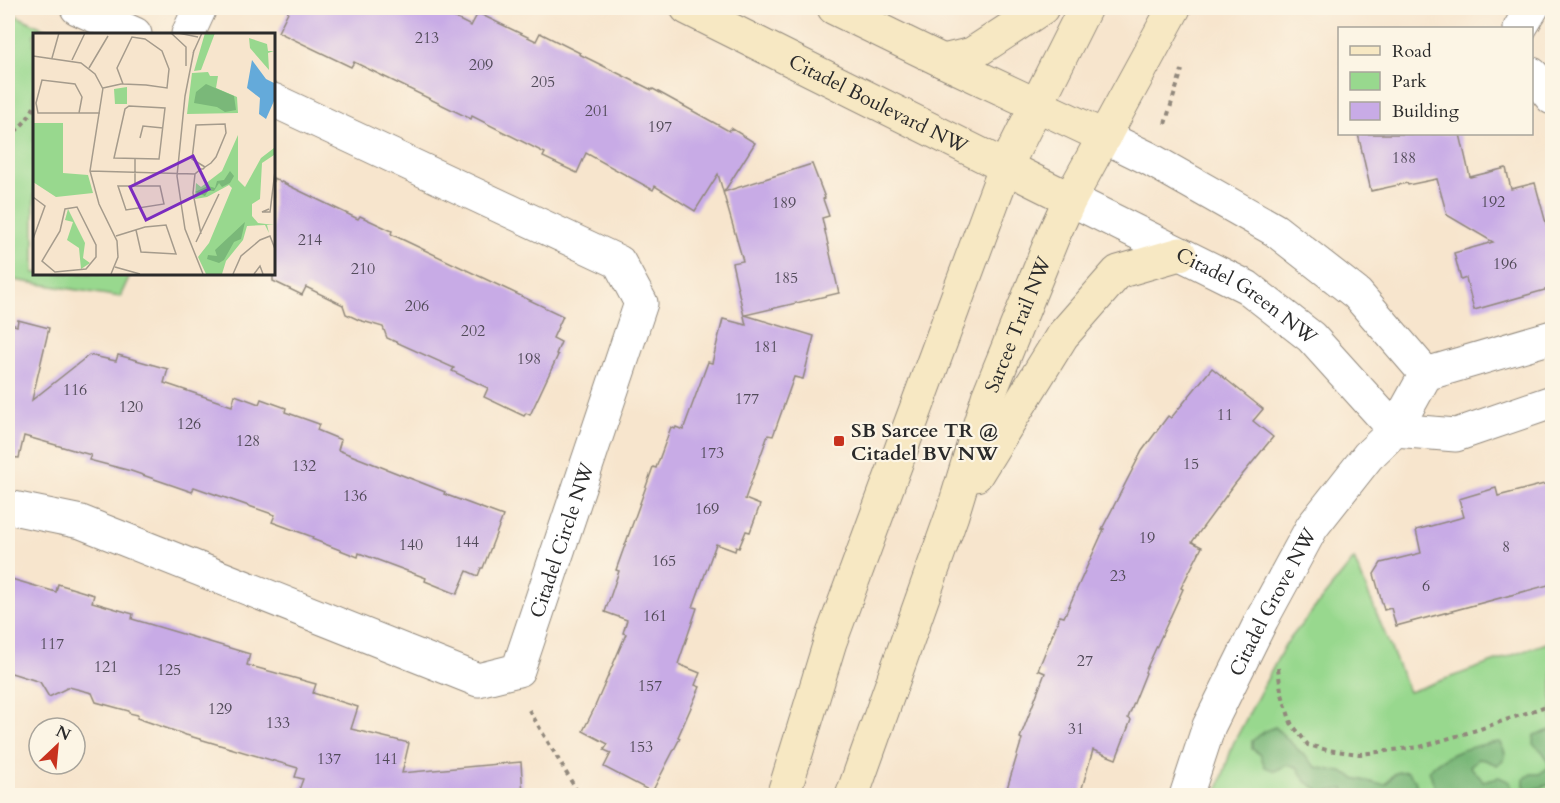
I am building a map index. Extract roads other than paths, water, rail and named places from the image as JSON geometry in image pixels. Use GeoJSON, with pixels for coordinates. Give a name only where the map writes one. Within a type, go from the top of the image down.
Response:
{"type":"FeatureCollection","features":[{"type":"Feature","properties":{"kind":"main road","name":"Citadel Boulevard NW"},"geometry":{"type":"LineString","coordinates":[[687,8],[1070,199]]}},
{"type":"Feature","properties":{"kind":"main road"},"geometry":{"type":"LineString","coordinates":[[834,8],[1105,137]]}},
{"type":"Feature","properties":{"kind":"main road"},"geometry":{"type":"LineString","coordinates":[[943,61],[972,54],[1042,8]]}},
{"type":"Feature","properties":{"kind":"main road"},"geometry":{"type":"LineString","coordinates":[[783,795],[830,642],[1006,166],[1085,8]]}},
{"type":"Feature","properties":{"kind":"main road","name":"Sarcee Trail NW"},"geometry":{"type":"LineString","coordinates":[[852,795],[952,515],[988,397],[1049,244],[1070,199],[1174,8]]}},
{"type":"Feature","properties":{"kind":"main road"},"geometry":{"type":"LineString","coordinates":[[952,515],[1062,336],[1118,272],[1180,254]]}},
{"type":"Feature","properties":{"kind":"street"},"geometry":{"type":"LineString","coordinates":[[77,8],[128,23]]}},
{"type":"Feature","properties":{"kind":"street"},"geometry":{"type":"LineString","coordinates":[[188,33],[200,8]]}},
{"type":"Feature","properties":{"kind":"street"},"geometry":{"type":"LineString","coordinates":[[1521,27],[1532,8]]}},
{"type":"Feature","properties":{"kind":"street"},"geometry":{"type":"LineString","coordinates":[[1533,75],[1552,98]]}},
{"type":"Feature","properties":{"kind":"street","name":"Citadel Circle NW"},"geometry":{"type":"LineString","coordinates":[[8,507],[81,522],[478,680],[518,670],[640,303],[620,262],[274,100]]}},
{"type":"Feature","properties":{"kind":"street"},"geometry":{"type":"LineString","coordinates":[[1105,137],[1148,158],[1275,230],[1358,294],[1426,374]]}},
{"type":"Feature","properties":{"kind":"street","name":"Citadel Green NW"},"geometry":{"type":"LineString","coordinates":[[1070,199],[1247,287],[1311,338],[1395,430]]}},
{"type":"Feature","properties":{"kind":"street"},"geometry":{"type":"LineString","coordinates":[[1552,337],[1426,374],[1395,430],[1456,435],[1552,402]]}},
{"type":"Feature","properties":{"kind":"street","name":"Citadel Grove NW"},"geometry":{"type":"LineString","coordinates":[[1186,795],[1209,726],[1262,619],[1312,526],[1368,456],[1395,430]]}},
{"type":"Feature","properties":{"kind":"place","name":"SB Sarcee TR @ Citadel BV NW"},"geometry":{"type":"Point","coordinates":[839,441]}}]}
